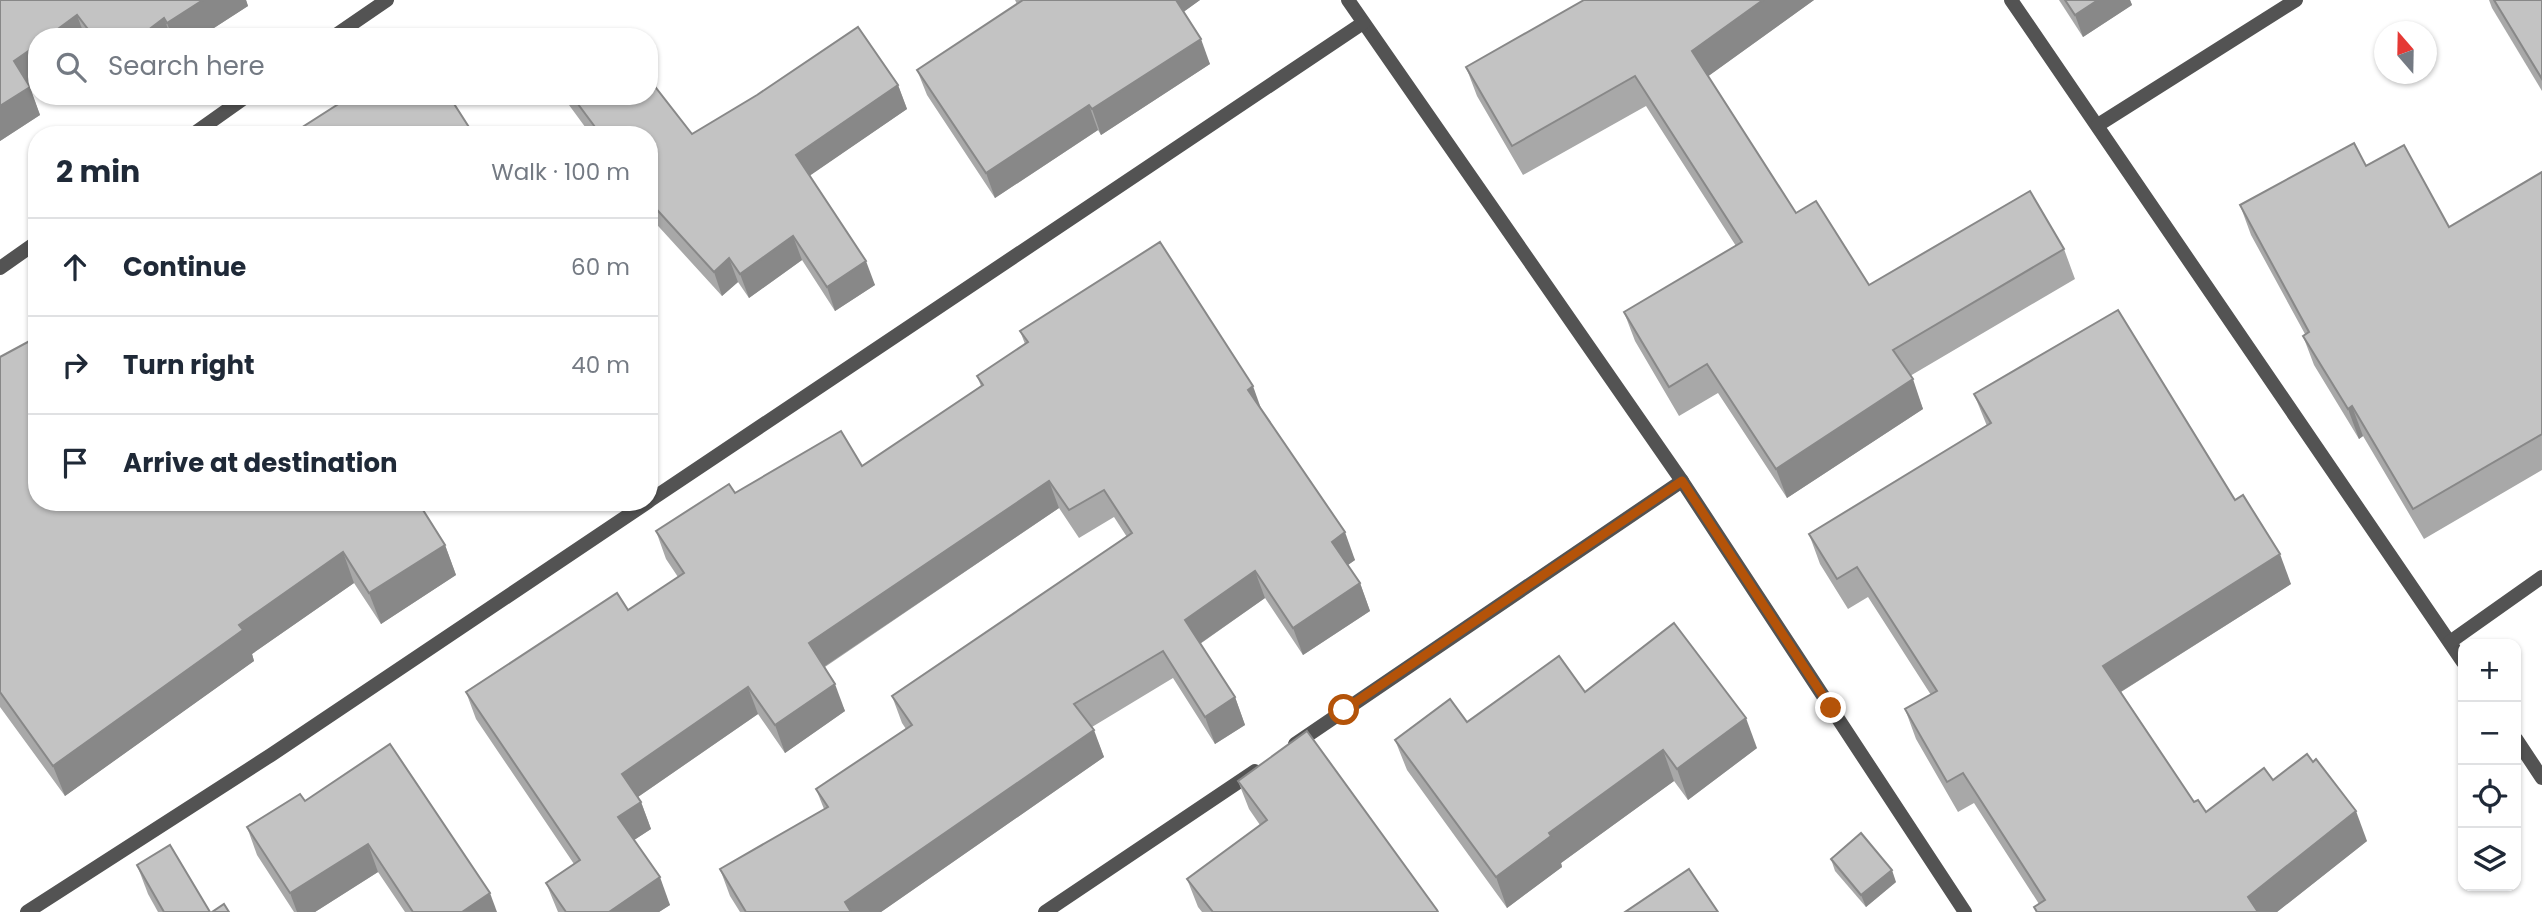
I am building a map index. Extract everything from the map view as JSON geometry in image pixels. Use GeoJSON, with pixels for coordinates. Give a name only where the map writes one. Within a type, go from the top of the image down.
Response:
{"type":"FeatureCollection","features":[{"type":"Feature","properties":{"kind":"street"},"geometry":{"type":"LineString","coordinates":[[346,28],[387,0]]}},
{"type":"Feature","properties":{"kind":"street"},"geometry":{"type":"LineString","coordinates":[[1348,0],[1682,481],[1965,912]]}},
{"type":"Feature","properties":{"kind":"street"},"geometry":{"type":"LineString","coordinates":[[2011,0],[2458,654]]}},
{"type":"Feature","properties":{"kind":"street"},"geometry":{"type":"LineString","coordinates":[[2098,125],[2296,0]]}},
{"type":"Feature","properties":{"kind":"street"},"geometry":{"type":"LineString","coordinates":[[658,495],[1363,23]]}},
{"type":"Feature","properties":{"kind":"street"},"geometry":{"type":"LineString","coordinates":[[205,126],[234,105]]}},
{"type":"Feature","properties":{"kind":"street"},"geometry":{"type":"LineString","coordinates":[[0,268],[28,248]]}},
{"type":"Feature","properties":{"kind":"street"},"geometry":{"type":"LineString","coordinates":[[1045,912],[1682,481]]}},
{"type":"Feature","properties":{"kind":"street"},"geometry":{"type":"LineString","coordinates":[[27,912],[271,755],[635,511]]}},
{"type":"Feature","properties":{"kind":"street"},"geometry":{"type":"LineString","coordinates":[[2450,642],[2542,577]]}},
{"type":"Feature","properties":{"kind":"street"},"geometry":{"type":"LineString","coordinates":[[2521,746],[2542,778]]}},
{"type":"Feature","properties":{"kind":"building"},"geometry":{"type":"Polygon","coordinates":[[[0,0],[203,0],[167,23],[164,18],[151,28],[87,28],[77,15],[59,28],[28,28],[28,51],[14,61],[28,88],[0,106],[0,0]]]}},
{"type":"Feature","properties":{"kind":"building"},"geometry":{"type":"Polygon","coordinates":[[[1023,0],[1176,0],[1201,39],[1092,109],[1089,105],[986,173],[917,70],[1023,0]]]}},
{"type":"Feature","properties":{"kind":"building"},"geometry":{"type":"Polygon","coordinates":[[[1584,0],[1763,0],[1692,51],[1796,213],[1816,201],[1869,285],[2030,191],[2064,249],[1893,350],[1913,379],[1776,469],[1707,364],[1669,387],[1624,312],[1742,242],[1635,76],[1512,146],[1466,67],[1584,0]]]}},
{"type":"Feature","properties":{"kind":"building"},"geometry":{"type":"Polygon","coordinates":[[[2065,0],[2098,0],[2075,15],[2065,0]]]}},
{"type":"Feature","properties":{"kind":"building"},"geometry":{"type":"Polygon","coordinates":[[[2494,0],[2542,0],[2542,79],[2494,0]]]}},
{"type":"Feature","properties":{"kind":"building"},"geometry":{"type":"Polygon","coordinates":[[[858,27],[898,85],[796,155],[866,261],[827,287],[793,236],[740,274],[729,258],[714,272],[658,211],[658,126],[594,126],[579,105],[658,105],[658,91],[692,134],[757,95],[858,27]]]}},
{"type":"Feature","properties":{"kind":"building"},"geometry":{"type":"Polygon","coordinates":[[[337,105],[455,105],[468,126],[304,126],[337,105]]]}},
{"type":"Feature","properties":{"kind":"building"},"geometry":{"type":"Polygon","coordinates":[[[2354,143],[2366,166],[2404,145],[2449,227],[2542,172],[2542,434],[2413,509],[2352,406],[2348,409],[2303,336],[2309,332],[2240,205],[2354,143]]]}},
{"type":"Feature","properties":{"kind":"building"},"geometry":{"type":"Polygon","coordinates":[[[1160,242],[1253,386],[1248,390],[1345,532],[1332,542],[1360,583],[1293,628],[1255,571],[1185,620],[1235,697],[1205,717],[1163,651],[1074,704],[1094,730],[845,902],[851,912],[746,912],[720,869],[828,807],[816,789],[912,725],[892,696],[1132,533],[1104,490],[1069,510],[1049,481],[809,643],[835,684],[775,725],[748,687],[622,774],[641,802],[618,817],[660,877],[609,912],[566,912],[546,883],[580,860],[466,692],[617,593],[628,610],[684,573],[656,531],[729,484],[735,493],[841,431],[862,466],[983,385],[977,376],[1028,342],[1020,331],[1160,242]]]}},
{"type":"Feature","properties":{"kind":"building"},"geometry":{"type":"Polygon","coordinates":[[[2118,310],[2235,500],[2243,495],[2280,554],[2103,666],[2194,802],[2198,800],[2206,812],[2264,768],[2273,780],[2307,754],[2313,762],[2316,759],[2356,811],[2248,897],[2258,912],[2037,912],[2034,907],[2045,900],[1963,773],[1947,782],[1905,709],[1937,691],[1857,567],[1837,579],[1809,534],[1991,423],[1974,394],[2118,310]]]}},
{"type":"Feature","properties":{"kind":"building"},"geometry":{"type":"Polygon","coordinates":[[[28,342],[28,511],[424,511],[445,545],[369,593],[343,552],[239,625],[243,630],[53,766],[0,692],[0,357],[28,342]]]}},
{"type":"Feature","properties":{"kind":"building"},"geometry":{"type":"Polygon","coordinates":[[[1674,623],[1746,718],[1677,769],[1663,750],[1549,833],[1551,836],[1496,877],[1395,740],[1450,699],[1467,722],[1559,656],[1585,692],[1674,623]]]}},
{"type":"Feature","properties":{"kind":"building"},"geometry":{"type":"Polygon","coordinates":[[[1307,731],[1438,912],[1213,912],[1187,879],[1267,820],[1238,781],[1307,731]]]}},
{"type":"Feature","properties":{"kind":"building"},"geometry":{"type":"Polygon","coordinates":[[[390,744],[490,893],[462,912],[413,912],[368,844],[290,893],[247,827],[300,794],[305,801],[390,744]]]}},
{"type":"Feature","properties":{"kind":"building"},"geometry":{"type":"Polygon","coordinates":[[[1861,833],[1892,870],[1861,895],[1831,859],[1861,833]]]}},
{"type":"Feature","properties":{"kind":"building"},"geometry":{"type":"Polygon","coordinates":[[[170,845],[210,912],[164,912],[137,865],[170,845]]]}},
{"type":"Feature","properties":{"kind":"building"},"geometry":{"type":"Polygon","coordinates":[[[1689,869],[1718,912],[1625,912],[1689,869]]]}},
{"type":"Feature","properties":{"kind":"building"},"geometry":{"type":"Polygon","coordinates":[[[224,904],[229,912],[212,912],[224,904]]]}},
{"type":"Feature","properties":{"kind":"route"},"geometry":{"type":"LineString","coordinates":[[1344,710],[1682,481],[1831,708]]}}]}
